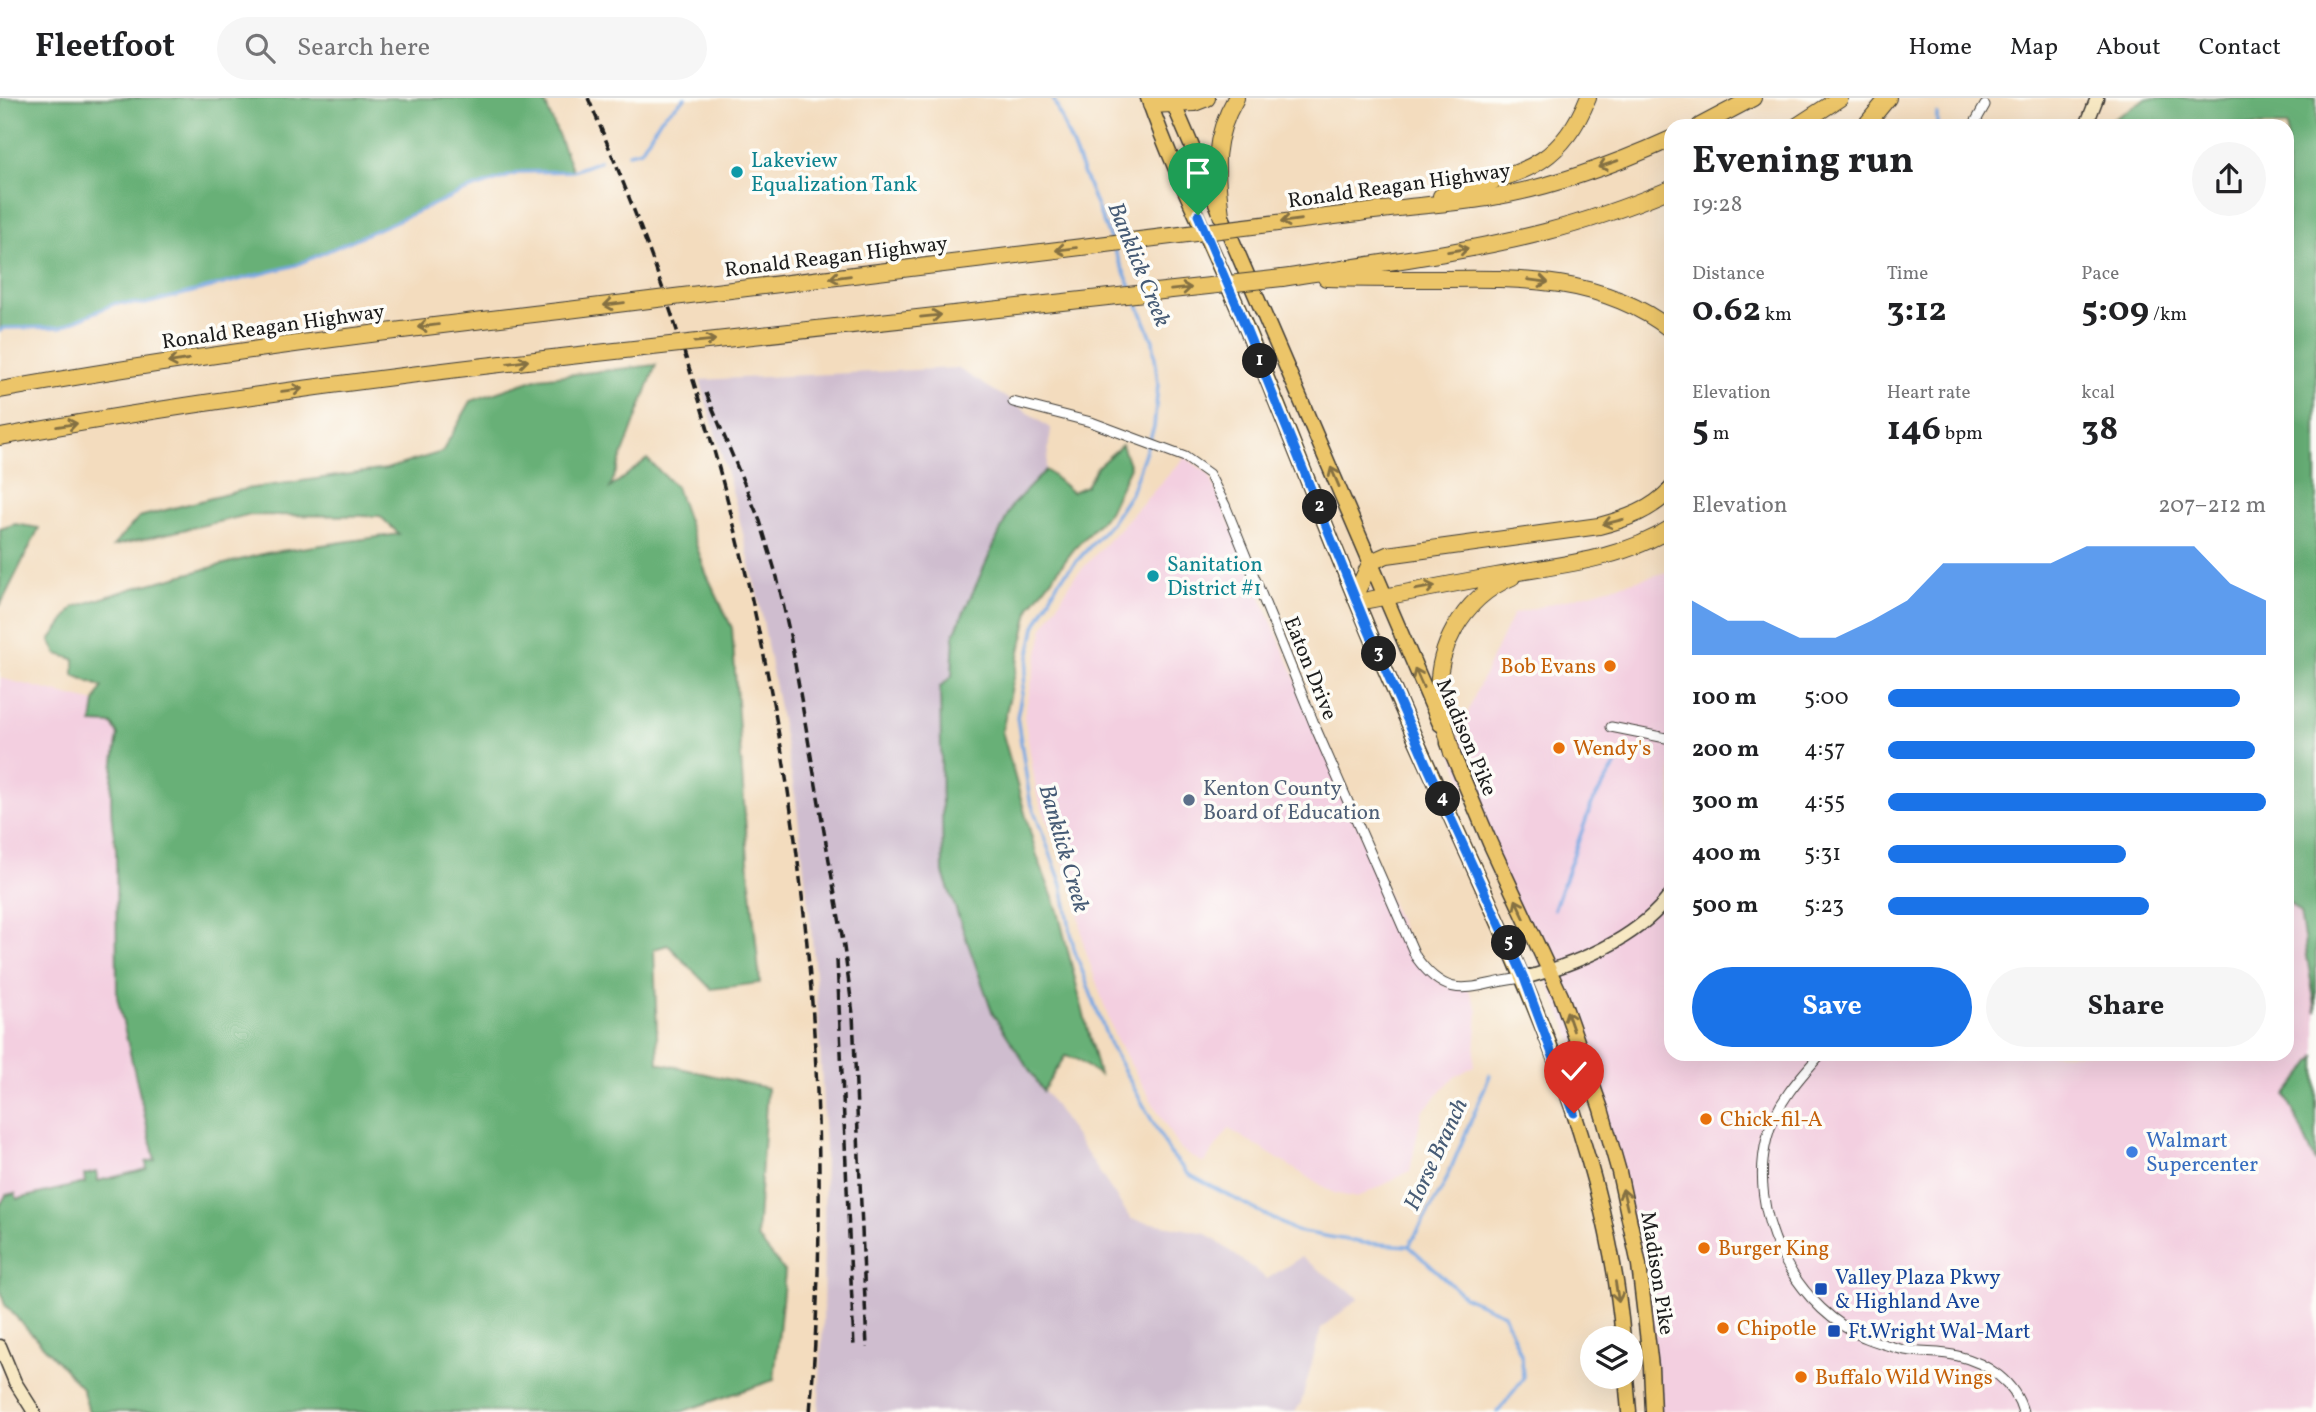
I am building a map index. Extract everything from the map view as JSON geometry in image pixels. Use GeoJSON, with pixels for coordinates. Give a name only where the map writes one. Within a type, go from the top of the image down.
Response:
{"type":"FeatureCollection","features":[{"type":"Feature","properties":{"kind":"highway"},"geometry":{"type":"LineString","coordinates":[[1149,101],[1194,103],[1207,98]]}},
{"type":"Feature","properties":{"kind":"highway"},"geometry":{"type":"LineString","coordinates":[[1221,215],[1215,170],[1217,146],[1224,119],[1236,98]]}},
{"type":"Feature","properties":{"kind":"highway"},"geometry":{"type":"LineString","coordinates":[[1410,207],[1505,177],[1542,161],[1558,149],[1573,129],[1588,98]]}},
{"type":"Feature","properties":{"kind":"highway"},"geometry":{"type":"LineString","coordinates":[[1713,119],[1753,98]]}},
{"type":"Feature","properties":{"kind":"highway"},"geometry":{"type":"LineString","coordinates":[[1808,119],[1840,98]]}},
{"type":"Feature","properties":{"kind":"highway"},"geometry":{"type":"LineString","coordinates":[[1871,119],[1888,98]]}},
{"type":"Feature","properties":{"kind":"highway","name":"Ronald Reagan Highway"},"geometry":{"type":"LineString","coordinates":[[0,390],[266,348],[1489,198],[1613,163],[1664,142]]}},
{"type":"Feature","properties":{"kind":"highway"},"geometry":{"type":"LineString","coordinates":[[0,437],[145,412],[331,385],[1282,278],[1473,248],[1545,232],[1602,216],[1664,192]]}},
{"type":"Feature","properties":{"kind":"highway"},"geometry":{"type":"LineString","coordinates":[[1282,278],[1511,278],[1575,286],[1621,299],[1664,325]]}},
{"type":"Feature","properties":{"kind":"highway"},"geometry":{"type":"LineString","coordinates":[[1664,495],[1647,509],[1623,520],[1544,534],[1387,555],[1371,562],[1357,598],[1384,597],[1629,549],[1664,532]]}},
{"type":"Feature","properties":{"kind":"highway"},"geometry":{"type":"LineString","coordinates":[[1452,753],[1440,706],[1439,686],[1441,659],[1450,636],[1463,614],[1475,601],[1506,580],[1532,569]]}},
{"type":"Feature","properties":{"kind":"main road"},"geometry":{"type":"LineString","coordinates":[[2089,119],[2097,98]]}},
{"type":"Feature","properties":{"kind":"main road","name":"Madison Pike"},"geometry":{"type":"LineString","coordinates":[[1149,101],[1429,770],[1524,978],[1592,1170],[1617,1290],[1621,1326]]}},
{"type":"Feature","properties":{"kind":"main road","name":"Madison Pike"},"geometry":{"type":"LineString","coordinates":[[1172,101],[1490,843],[1561,996],[1592,1082],[1619,1172],[1635,1241],[1644,1296],[1653,1412]]}},
{"type":"Feature","properties":{"kind":"main road"},"geometry":{"type":"LineString","coordinates":[[1524,978],[1549,971],[1612,943],[1656,912],[1664,902]]}},
{"type":"Feature","properties":{"kind":"main road"},"geometry":{"type":"LineString","coordinates":[[0,1346],[15,1382],[34,1412]]}},
{"type":"Feature","properties":{"kind":"main road"},"geometry":{"type":"LineString","coordinates":[[1627,1389],[1629,1412]]}},
{"type":"Feature","properties":{"kind":"street"},"geometry":{"type":"LineString","coordinates":[[1977,119],[1984,105]]}},
{"type":"Feature","properties":{"kind":"street","name":"Eaton Drive"},"geometry":{"type":"LineString","coordinates":[[1013,402],[1112,429],[1185,457],[1209,474],[1225,505],[1317,731],[1416,957],[1426,971],[1440,983],[1455,988],[1464,989],[1504,979],[1524,978]]}},
{"type":"Feature","properties":{"kind":"street"},"geometry":{"type":"LineString","coordinates":[[1611,727],[1664,738]]}},
{"type":"Feature","properties":{"kind":"street"},"geometry":{"type":"LineString","coordinates":[[1815,1061],[1801,1076],[1775,1116],[1767,1138],[1763,1167],[1769,1219],[1783,1256],[1796,1280],[1818,1307],[1856,1333],[1901,1350],[1957,1355],[1981,1364],[2010,1386],[2021,1403],[2023,1412]]}},
{"type":"Feature","properties":{"kind":"shaded area"},"geometry":{"type":"Polygon","coordinates":[[[957,368],[1051,429],[1046,470],[1012,505],[954,634],[952,676],[940,687],[943,769],[993,1014],[1131,1219],[1206,1233],[1267,1279],[1301,1257],[1359,1298],[1321,1329],[1301,1403],[1295,1412],[818,1412],[823,1326],[825,1147],[811,926],[796,801],[762,616],[737,508],[700,380],[957,368]]]}},
{"type":"Feature","properties":{"kind":"shaded area"},"geometry":{"type":"Polygon","coordinates":[[[1185,457],[1209,474],[1407,941],[1440,983],[1468,988],[1478,1011],[1474,1066],[1453,1078],[1422,1112],[1410,1171],[1357,1198],[1334,1193],[1229,1129],[1204,1163],[1188,1155],[1177,1145],[1115,1037],[1084,946],[1075,892],[1037,795],[1024,716],[1044,627],[1073,579],[1185,457]]]}},
{"type":"Feature","properties":{"kind":"shaded area"},"geometry":{"type":"Polygon","coordinates":[[[1664,573],[1664,1061],[2294,1061],[2294,907],[2300,913],[2316,1012],[2316,1057],[2286,1095],[2316,1163],[2316,1412],[1653,1412],[1645,1319],[1601,1109],[1452,753],[1477,690],[1513,614],[1664,573]]]}},
{"type":"Feature","properties":{"kind":"shaded area"},"geometry":{"type":"Polygon","coordinates":[[[0,678],[95,702],[92,722],[112,724],[118,735],[112,769],[111,823],[168,1195],[0,1222],[0,678]]]}},
{"type":"Feature","properties":{"kind":"green space"},"geometry":{"type":"Polygon","coordinates":[[[0,98],[543,98],[573,171],[521,172],[462,192],[296,265],[145,304],[116,303],[61,327],[3,328],[0,331],[0,98]]]}},
{"type":"Feature","properties":{"kind":"green space"},"geometry":{"type":"Polygon","coordinates":[[[2146,98],[2316,98],[2316,1012],[2300,913],[2294,907],[2294,119],[2114,119],[2146,98]]]}},
{"type":"Feature","properties":{"kind":"green space"},"geometry":{"type":"Polygon","coordinates":[[[656,365],[610,488],[647,459],[676,487],[706,573],[732,628],[748,860],[760,983],[711,989],[668,945],[654,949],[658,1063],[767,1088],[757,1237],[785,1272],[774,1380],[681,1412],[89,1412],[82,1388],[5,1305],[0,1288],[0,1206],[6,1195],[15,1193],[17,1199],[85,1183],[84,1175],[96,1172],[98,1181],[147,1169],[146,1162],[155,1160],[117,997],[116,846],[111,804],[118,735],[112,724],[92,723],[95,702],[102,687],[74,675],[74,659],[57,654],[50,640],[74,607],[134,588],[266,553],[399,534],[380,516],[248,515],[113,546],[139,517],[246,489],[386,469],[442,452],[471,401],[539,378],[656,365]]]}},
{"type":"Feature","properties":{"kind":"green space"},"geometry":{"type":"Polygon","coordinates":[[[1122,445],[1130,467],[1109,512],[1075,548],[1030,607],[1002,731],[1037,856],[1058,911],[1099,1075],[1076,1059],[1065,1056],[1043,1091],[993,1014],[943,873],[940,687],[952,676],[954,634],[1012,505],[1046,470],[1072,492],[1086,486],[1097,467],[1122,445]]]}},
{"type":"Feature","properties":{"kind":"green space"},"geometry":{"type":"Polygon","coordinates":[[[15,524],[39,528],[0,606],[0,529],[15,524]]]}},
{"type":"Feature","properties":{"kind":"green space"},"geometry":{"type":"Polygon","coordinates":[[[2316,1057],[2316,1163],[2286,1095],[2316,1057]]]}},
{"type":"Feature","properties":{"kind":"waterway"},"geometry":{"type":"LineString","coordinates":[[629,153],[641,150],[661,118],[685,98]]}},
{"type":"Feature","properties":{"kind":"waterway","name":"Banklick Creek"},"geometry":{"type":"LineString","coordinates":[[1053,98],[1110,239]]}},
{"type":"Feature","properties":{"kind":"waterway","name":"Horse Branch"},"geometry":{"type":"LineString","coordinates":[[1937,114],[1937,119]]}},
{"type":"Feature","properties":{"kind":"waterway"},"geometry":{"type":"LineString","coordinates":[[0,331],[3,328],[61,327],[116,303],[145,304],[296,265],[462,192],[521,172],[573,171],[600,161]]}},
{"type":"Feature","properties":{"kind":"waterway","name":"Banklick Creek"},"geometry":{"type":"LineString","coordinates":[[1114,249],[1132,290]]}},
{"type":"Feature","properties":{"kind":"waterway","name":"Banklick Creek"},"geometry":{"type":"LineString","coordinates":[[1135,297],[1153,341],[1158,384],[1154,427],[1131,493],[1111,523],[1058,582],[1035,627],[1017,717],[1030,800],[1062,885],[1074,949],[1110,1045],[1170,1153],[1188,1174],[1296,1231],[1364,1243],[1409,1246],[1465,1297],[1504,1314],[1522,1357],[1523,1379],[1498,1412]]}},
{"type":"Feature","properties":{"kind":"waterway","name":"Horse Branch"},"geometry":{"type":"LineString","coordinates":[[1554,909],[1592,803],[1627,747]]}},
{"type":"Feature","properties":{"kind":"waterway","name":"Horse Branch"},"geometry":{"type":"LineString","coordinates":[[1409,1246],[1444,1185],[1490,1075]]}},
{"type":"Feature","properties":{"kind":"railway"},"geometry":{"type":"LineString","coordinates":[[588,98],[650,254],[703,413],[746,576],[780,742],[803,909],[816,1076],[819,1245],[810,1412]]}},
{"type":"Feature","properties":{"kind":"railway"},"geometry":{"type":"LineString","coordinates":[[706,393],[760,521],[777,577],[790,635],[844,947],[853,1014],[867,1348]]}},
{"type":"Feature","properties":{"kind":"railway"},"geometry":{"type":"LineString","coordinates":[[837,960],[854,1348]]}},
{"type":"Feature","properties":{"kind":"place","name":"Lakeview Equalization Tank"},"geometry":{"type":"Point","coordinates":[737,172]}},
{"type":"Feature","properties":{"kind":"place","name":"Sanitation District #1"},"geometry":{"type":"Point","coordinates":[1153,576]}},
{"type":"Feature","properties":{"kind":"place","name":"Bob Evans"},"geometry":{"type":"Point","coordinates":[1610,666]}},
{"type":"Feature","properties":{"kind":"place","name":"Wendy's"},"geometry":{"type":"Point","coordinates":[1559,748]}},
{"type":"Feature","properties":{"kind":"place","name":"Kenton County Board of Education"},"geometry":{"type":"Point","coordinates":[1189,800]}},
{"type":"Feature","properties":{"kind":"place","name":"Chick-fil-A"},"geometry":{"type":"Point","coordinates":[1706,1119]}},
{"type":"Feature","properties":{"kind":"place","name":"Walmart Supercenter"},"geometry":{"type":"Point","coordinates":[2132,1152]}},
{"type":"Feature","properties":{"kind":"place","name":"Burger King"},"geometry":{"type":"Point","coordinates":[1704,1248]}},
{"type":"Feature","properties":{"kind":"place","name":"Valley Plaza Pkwy & Highland Ave"},"geometry":{"type":"Point","coordinates":[1821,1289]}},
{"type":"Feature","properties":{"kind":"place","name":"Chipotle"},"geometry":{"type":"Point","coordinates":[1723,1328]}},
{"type":"Feature","properties":{"kind":"place","name":"Ft.Wright Wal-Mart"},"geometry":{"type":"Point","coordinates":[1834,1331]}},
{"type":"Feature","properties":{"kind":"place","name":"Buffalo Wild Wings"},"geometry":{"type":"Point","coordinates":[1801,1377]}},
{"type":"Feature","properties":{"kind":"route"},"geometry":{"type":"LineString","coordinates":[[1198,215],[1367,627],[1524,978],[1574,1113]]}}]}
